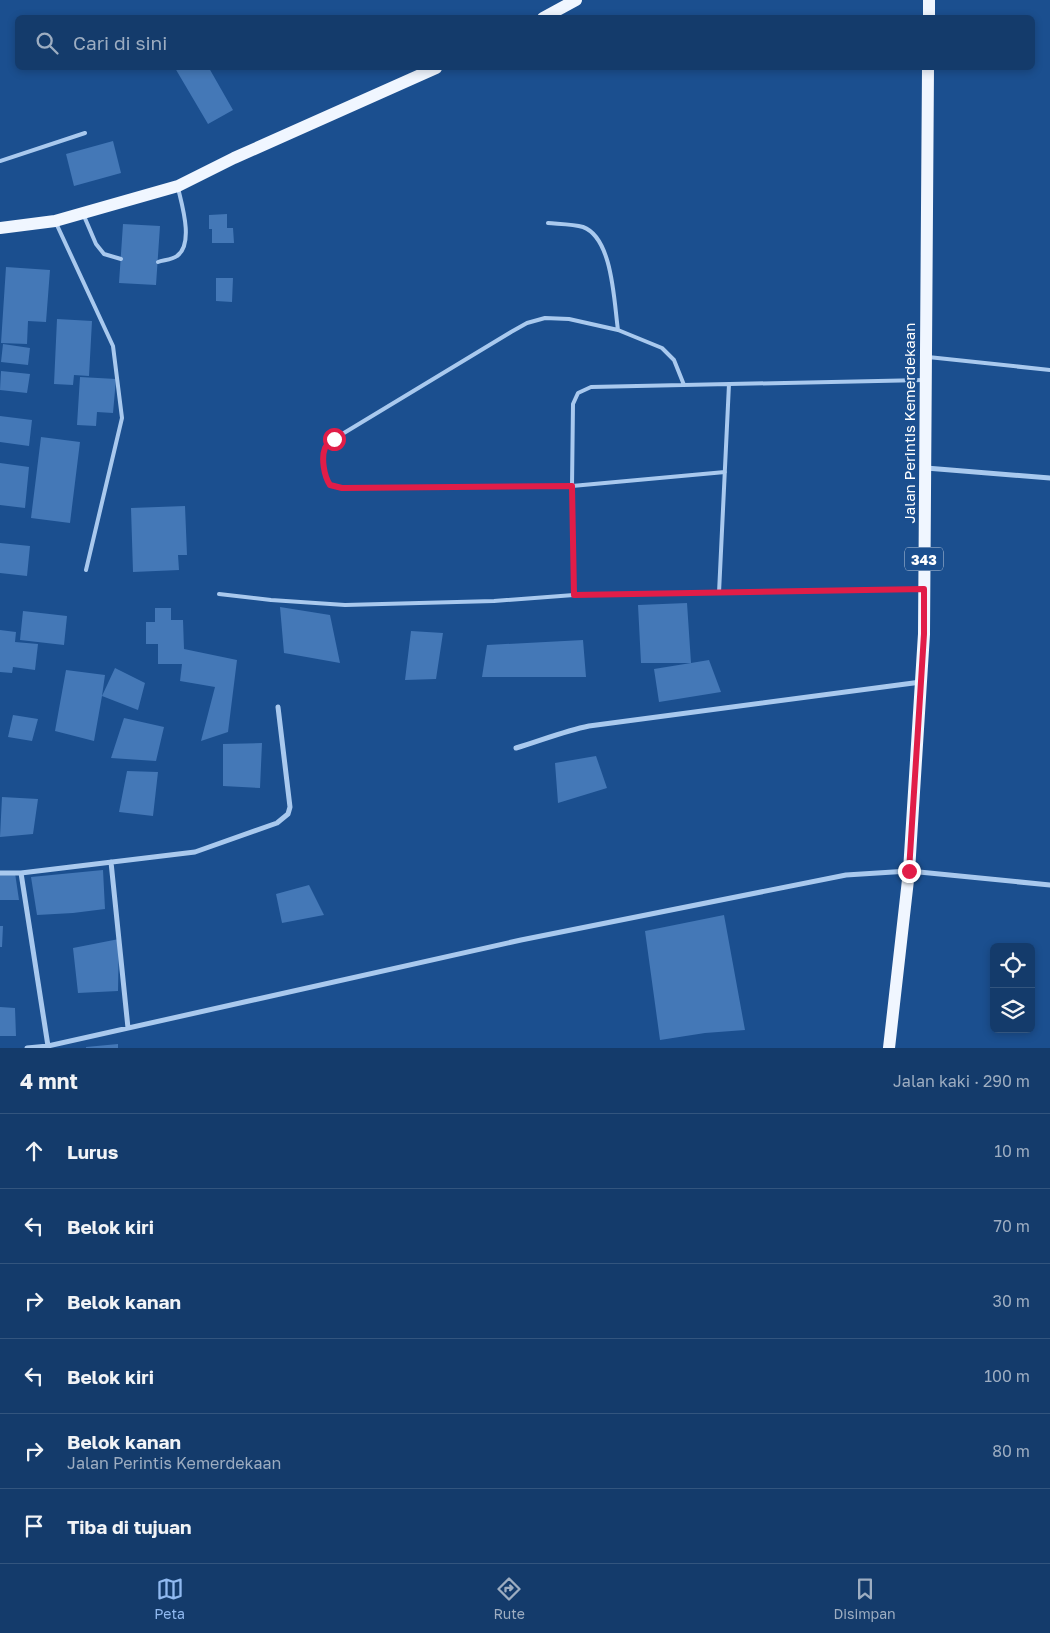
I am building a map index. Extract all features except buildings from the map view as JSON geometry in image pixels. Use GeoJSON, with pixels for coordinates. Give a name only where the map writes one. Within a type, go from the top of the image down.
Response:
{"type":"FeatureCollection","features":[{"type":"Feature","properties":{"kind":"main road"},"geometry":{"type":"LineString","coordinates":[[548,15],[576,0]]}},
{"type":"Feature","properties":{"kind":"main road"},"geometry":{"type":"LineString","coordinates":[[929,0],[929,15]]}},
{"type":"Feature","properties":{"kind":"main road"},"geometry":{"type":"LineString","coordinates":[[0,228],[55,220],[178,186],[234,158],[432,70]]}},
{"type":"Feature","properties":{"kind":"main road","name":"Jalan Perintis Kemerdekaan"},"geometry":{"type":"LineString","coordinates":[[889,1048],[909,871],[924,634],[928,70]]}},
{"type":"Feature","properties":{"kind":"street"},"geometry":{"type":"LineString","coordinates":[[925,468],[1050,478]]}},
{"type":"Feature","properties":{"kind":"street"},"geometry":{"type":"LineString","coordinates":[[516,748],[565,731],[589,726],[921,682]]}},
{"type":"Feature","properties":{"kind":"street"},"geometry":{"type":"LineString","coordinates":[[0,873],[21,873],[195,852],[277,824],[288,814],[290,807],[278,707]]}},
{"type":"Feature","properties":{"kind":"street"},"geometry":{"type":"LineString","coordinates":[[112,862],[128,1028]]}},
{"type":"Feature","properties":{"kind":"street"},"geometry":{"type":"LineString","coordinates":[[27,1048],[60,1046],[128,1028],[530,938],[846,875],[909,871],[1050,885]]}},
{"type":"Feature","properties":{"kind":"street"},"geometry":{"type":"LineString","coordinates":[[21,873],[48,1046]]}},
{"type":"Feature","properties":{"kind":"lane"},"geometry":{"type":"LineString","coordinates":[[0,160],[85,133]]}},
{"type":"Feature","properties":{"kind":"lane"},"geometry":{"type":"LineString","coordinates":[[158,262],[176,257],[184,247],[185,224],[178,186]]}},
{"type":"Feature","properties":{"kind":"lane"},"geometry":{"type":"LineString","coordinates":[[82,212],[96,244],[104,254],[121,259]]}},
{"type":"Feature","properties":{"kind":"lane"},"geometry":{"type":"LineString","coordinates":[[55,220],[113,346],[122,418],[86,570]]}},
{"type":"Feature","properties":{"kind":"lane"},"geometry":{"type":"LineString","coordinates":[[548,223],[584,228],[599,240],[608,258],[618,330]]}},
{"type":"Feature","properties":{"kind":"lane"},"geometry":{"type":"LineString","coordinates":[[684,385],[674,360],[662,348],[618,330],[569,319],[545,318],[527,323],[334,439],[326,446],[324,455],[326,479],[330,485],[342,488],[572,486],[725,472]]}},
{"type":"Feature","properties":{"kind":"lane"},"geometry":{"type":"LineString","coordinates":[[926,357],[1050,370]]}},
{"type":"Feature","properties":{"kind":"lane"},"geometry":{"type":"LineString","coordinates":[[574,595],[573,404],[578,393],[591,387],[926,380]]}},
{"type":"Feature","properties":{"kind":"lane"},"geometry":{"type":"LineString","coordinates":[[719,592],[729,384]]}},
{"type":"Feature","properties":{"kind":"lane"},"geometry":{"type":"LineString","coordinates":[[219,594],[345,605],[494,602],[574,595],[924,589]]}},
{"type":"Feature","properties":{"kind":"route"},"geometry":{"type":"LineString","coordinates":[[334,439],[326,446],[324,455],[326,479],[330,485],[342,488],[572,486],[574,595],[924,589],[924,634],[909,871]]}}]}
